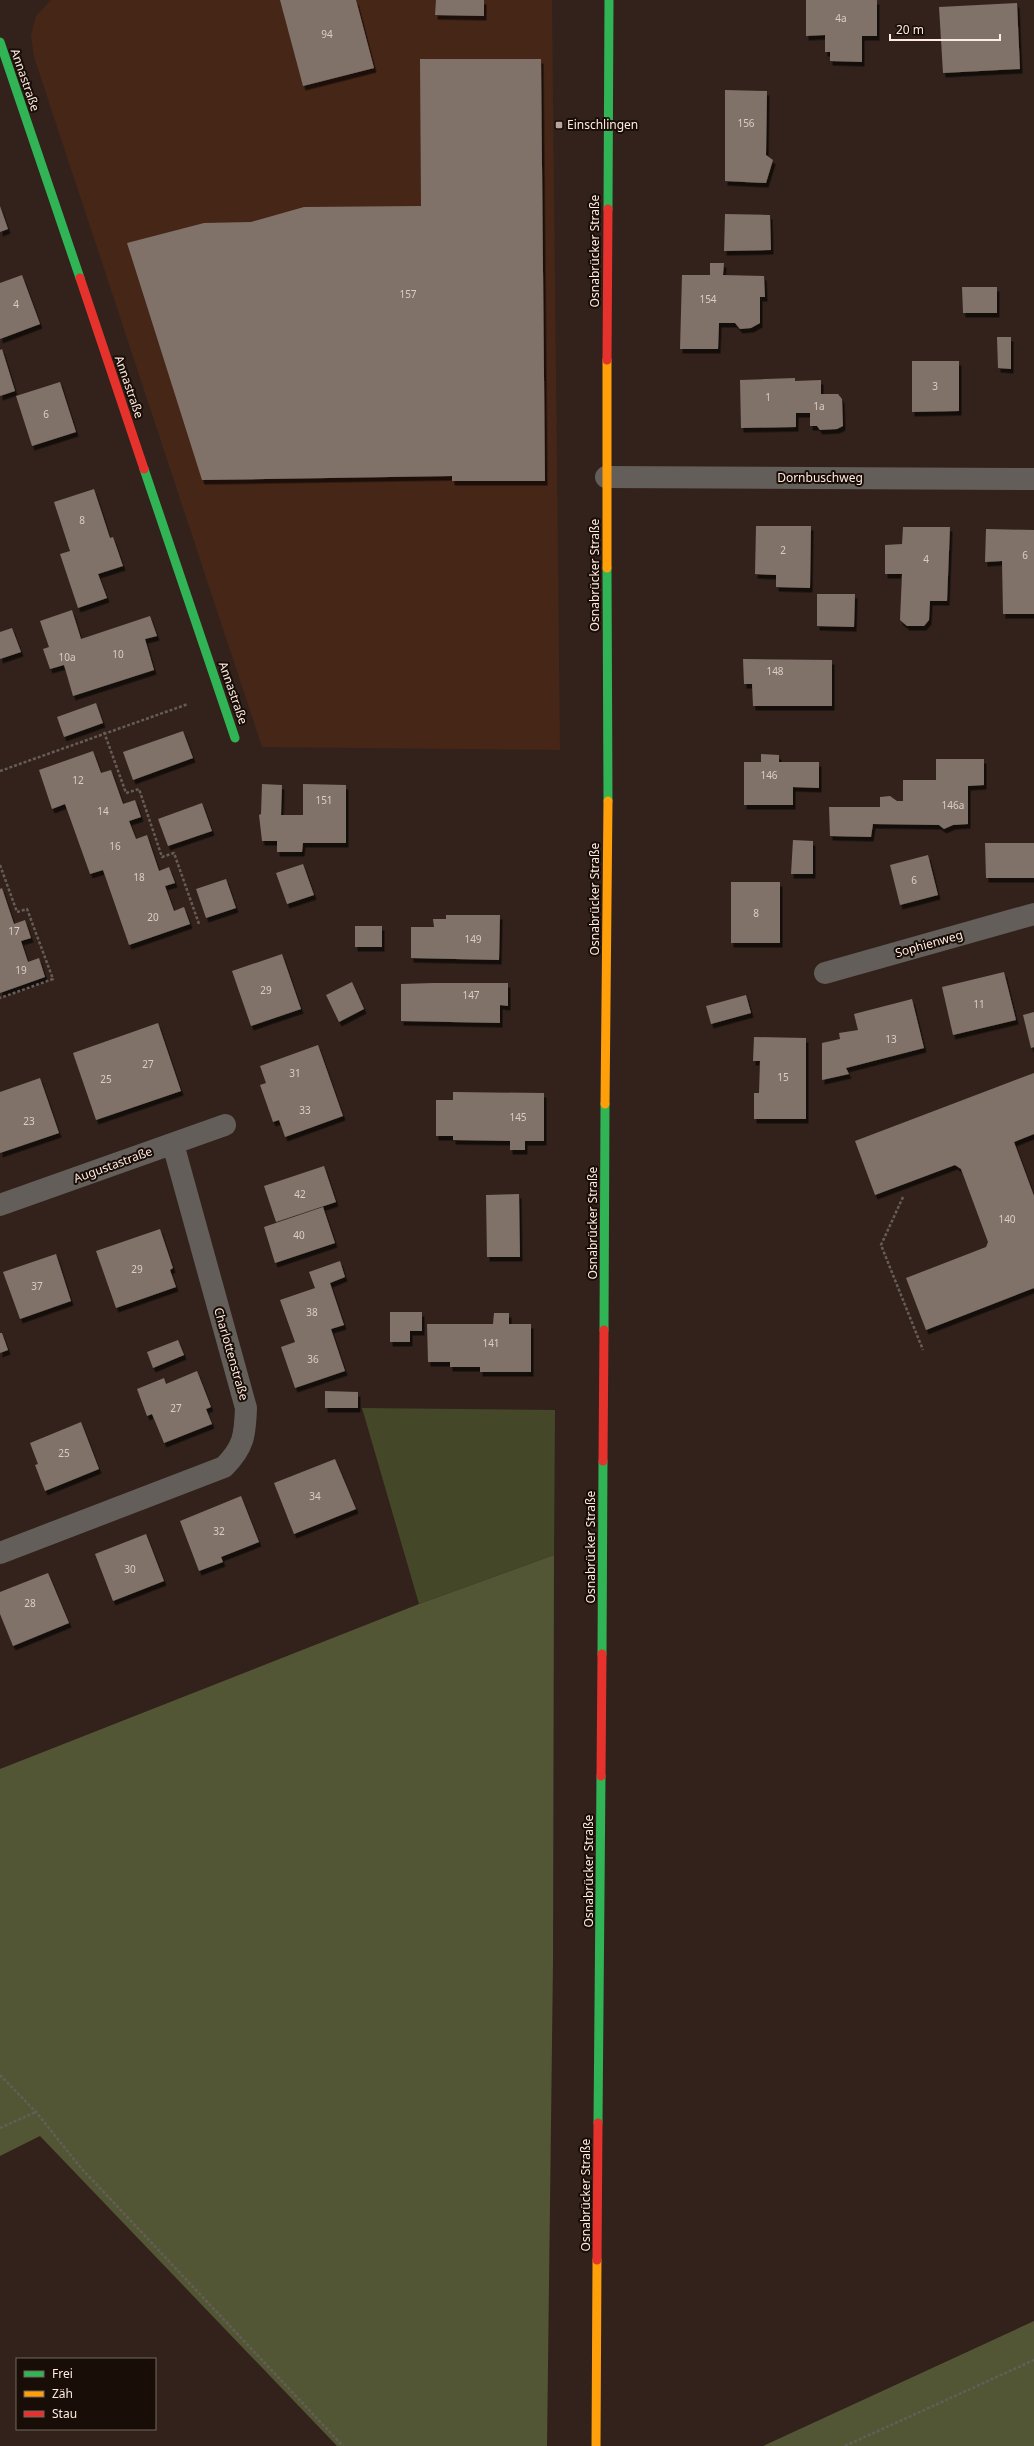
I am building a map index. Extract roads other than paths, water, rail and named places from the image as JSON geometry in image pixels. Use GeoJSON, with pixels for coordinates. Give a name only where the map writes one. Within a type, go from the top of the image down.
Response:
{"type":"FeatureCollection","features":[{"type":"Feature","properties":{"kind":"main road","name":"Osnabrücker Straße"},"geometry":{"type":"LineString","coordinates":[[596,2446],[608,736],[606,477],[609,0]]}},
{"type":"Feature","properties":{"kind":"main road","name":"Annastraße"},"geometry":{"type":"LineString","coordinates":[[0,42],[236,738]]}},
{"type":"Feature","properties":{"kind":"street","name":"Dornbuschweg"},"geometry":{"type":"LineString","coordinates":[[606,477],[1034,479]]}},
{"type":"Feature","properties":{"kind":"street","name":"Sophienweg"},"geometry":{"type":"LineString","coordinates":[[825,973],[1034,914]]}},
{"type":"Feature","properties":{"kind":"street","name":"Augustastraße"},"geometry":{"type":"LineString","coordinates":[[0,1205],[173,1144],[225,1124]]}},
{"type":"Feature","properties":{"kind":"street","name":"Charlottenstraße"},"geometry":{"type":"LineString","coordinates":[[0,1553],[224,1466],[237,1454],[245,1435],[246,1408],[173,1144]]}},
{"type":"Feature","properties":{"kind":"place","name":"Einschlingen"},"geometry":{"type":"Point","coordinates":[559,125]}}]}
